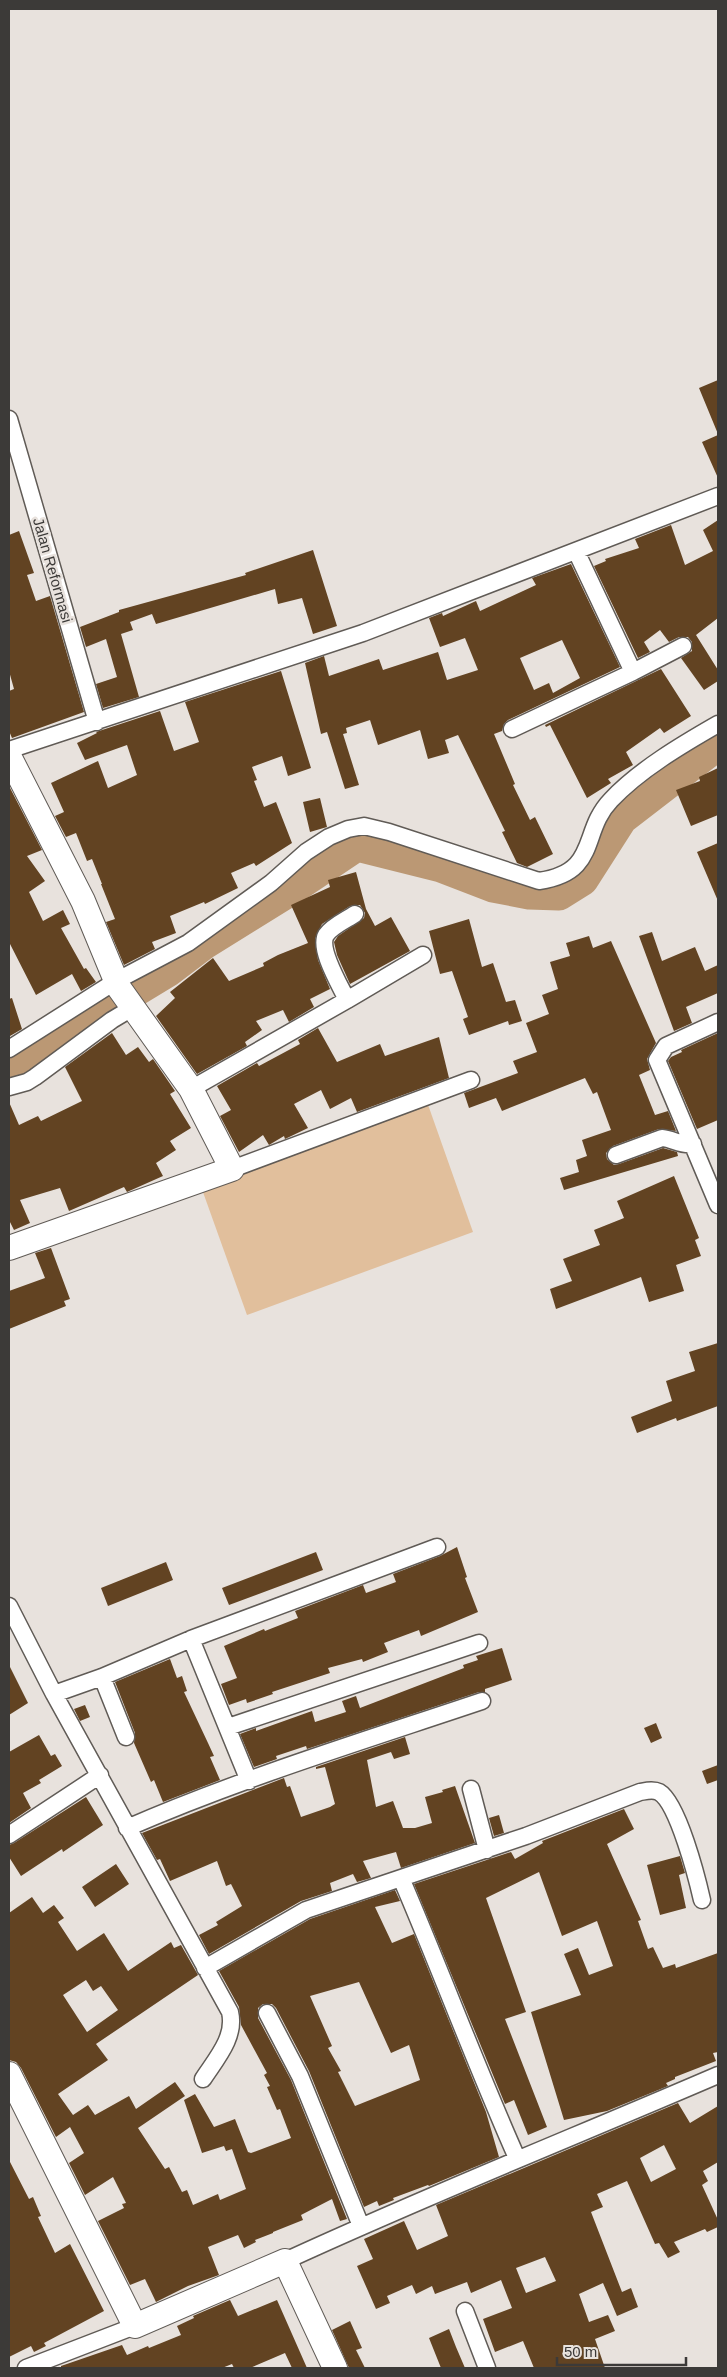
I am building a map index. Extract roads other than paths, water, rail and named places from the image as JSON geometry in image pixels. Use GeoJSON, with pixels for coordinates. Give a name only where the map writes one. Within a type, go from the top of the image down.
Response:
{"type":"FeatureCollection","features":[{"type":"Feature","properties":{"kind":"street","name":"Jalan Reformasi"},"geometry":{"type":"LineString","coordinates":[[9,418],[96,722]]}},
{"type":"Feature","properties":{"kind":"street"},"geometry":{"type":"LineString","coordinates":[[9,750],[363,633],[718,496]]}},
{"type":"Feature","properties":{"kind":"street"},"geometry":{"type":"LineString","coordinates":[[576,551],[633,672]]}},
{"type":"Feature","properties":{"kind":"street"},"geometry":{"type":"LineString","coordinates":[[512,729],[633,672],[683,646]]}},
{"type":"Feature","properties":{"kind":"street"},"geometry":{"type":"LineString","coordinates":[[9,1049],[124,995],[188,943],[270,883],[306,852],[329,837],[348,829],[364,826],[389,832],[539,881],[554,879],[567,873],[584,855],[600,818],[610,801],[664,759],[718,724]]}},
{"type":"Feature","properties":{"kind":"street"},"geometry":{"type":"LineString","coordinates":[[9,756],[83,901],[124,995],[191,1089],[232,1169]]}},
{"type":"Feature","properties":{"kind":"street"},"geometry":{"type":"LineString","coordinates":[[347,1000],[326,955],[324,944],[326,936],[331,929],[355,914]]}},
{"type":"Feature","properties":{"kind":"street"},"geometry":{"type":"LineString","coordinates":[[191,1089],[423,955]]}},
{"type":"Feature","properties":{"kind":"street"},"geometry":{"type":"LineString","coordinates":[[9,1087],[27,1082],[35,1077],[112,1020],[124,995]]}},
{"type":"Feature","properties":{"kind":"street"},"geometry":{"type":"LineString","coordinates":[[718,1022],[666,1046],[658,1060],[718,1205]]}},
{"type":"Feature","properties":{"kind":"street"},"geometry":{"type":"LineString","coordinates":[[9,1248],[232,1169],[471,1080]]}},
{"type":"Feature","properties":{"kind":"street"},"geometry":{"type":"LineString","coordinates":[[616,1155],[662,1138],[668,1138],[680,1145],[694,1144]]}},
{"type":"Feature","properties":{"kind":"street"},"geometry":{"type":"LineString","coordinates":[[54,1694],[102,1677],[191,1639],[437,1547]]}},
{"type":"Feature","properties":{"kind":"street"},"geometry":{"type":"LineString","coordinates":[[9,1606],[54,1694],[230,2012],[232,2024],[225,2044],[203,2079]]}},
{"type":"Feature","properties":{"kind":"street"},"geometry":{"type":"LineString","coordinates":[[191,1639],[249,1781]]}},
{"type":"Feature","properties":{"kind":"street"},"geometry":{"type":"LineString","coordinates":[[228,1727],[479,1643]]}},
{"type":"Feature","properties":{"kind":"street"},"geometry":{"type":"LineString","coordinates":[[102,1677],[126,1737]]}},
{"type":"Feature","properties":{"kind":"street"},"geometry":{"type":"LineString","coordinates":[[127,1828],[167,1810],[482,1701]]}},
{"type":"Feature","properties":{"kind":"street"},"geometry":{"type":"LineString","coordinates":[[9,1835],[100,1776]]}},
{"type":"Feature","properties":{"kind":"street"},"geometry":{"type":"LineString","coordinates":[[470,1789],[487,1850]]}},
{"type":"Feature","properties":{"kind":"street"},"geometry":{"type":"LineString","coordinates":[[205,1968],[306,1910],[487,1850],[640,1792],[658,1791],[669,1803],[687,1846],[702,1900]]}},
{"type":"Feature","properties":{"kind":"street"},"geometry":{"type":"LineString","coordinates":[[401,1878],[427,1938],[480,2073],[517,2158]]}},
{"type":"Feature","properties":{"kind":"street"},"geometry":{"type":"LineString","coordinates":[[267,2013],[300,2076],[361,2226]]}},
{"type":"Feature","properties":{"kind":"street"},"geometry":{"type":"LineString","coordinates":[[9,2074],[135,2326]]}},
{"type":"Feature","properties":{"kind":"street"},"geometry":{"type":"LineString","coordinates":[[26,2368],[135,2326],[285,2262],[361,2226],[517,2158],[718,2075]]}},
{"type":"Feature","properties":{"kind":"street"},"geometry":{"type":"LineString","coordinates":[[285,2262],[335,2368]]}},
{"type":"Feature","properties":{"kind":"street"},"geometry":{"type":"LineString","coordinates":[[465,2311],[487,2368]]}},
{"type":"Feature","properties":{"kind":"waterway"},"geometry":{"type":"LineString","coordinates":[[9,1068],[169,971],[206,943],[293,889],[357,846],[441,867],[493,887],[529,894],[559,895],[583,880],[622,819],[718,745]]}}]}
